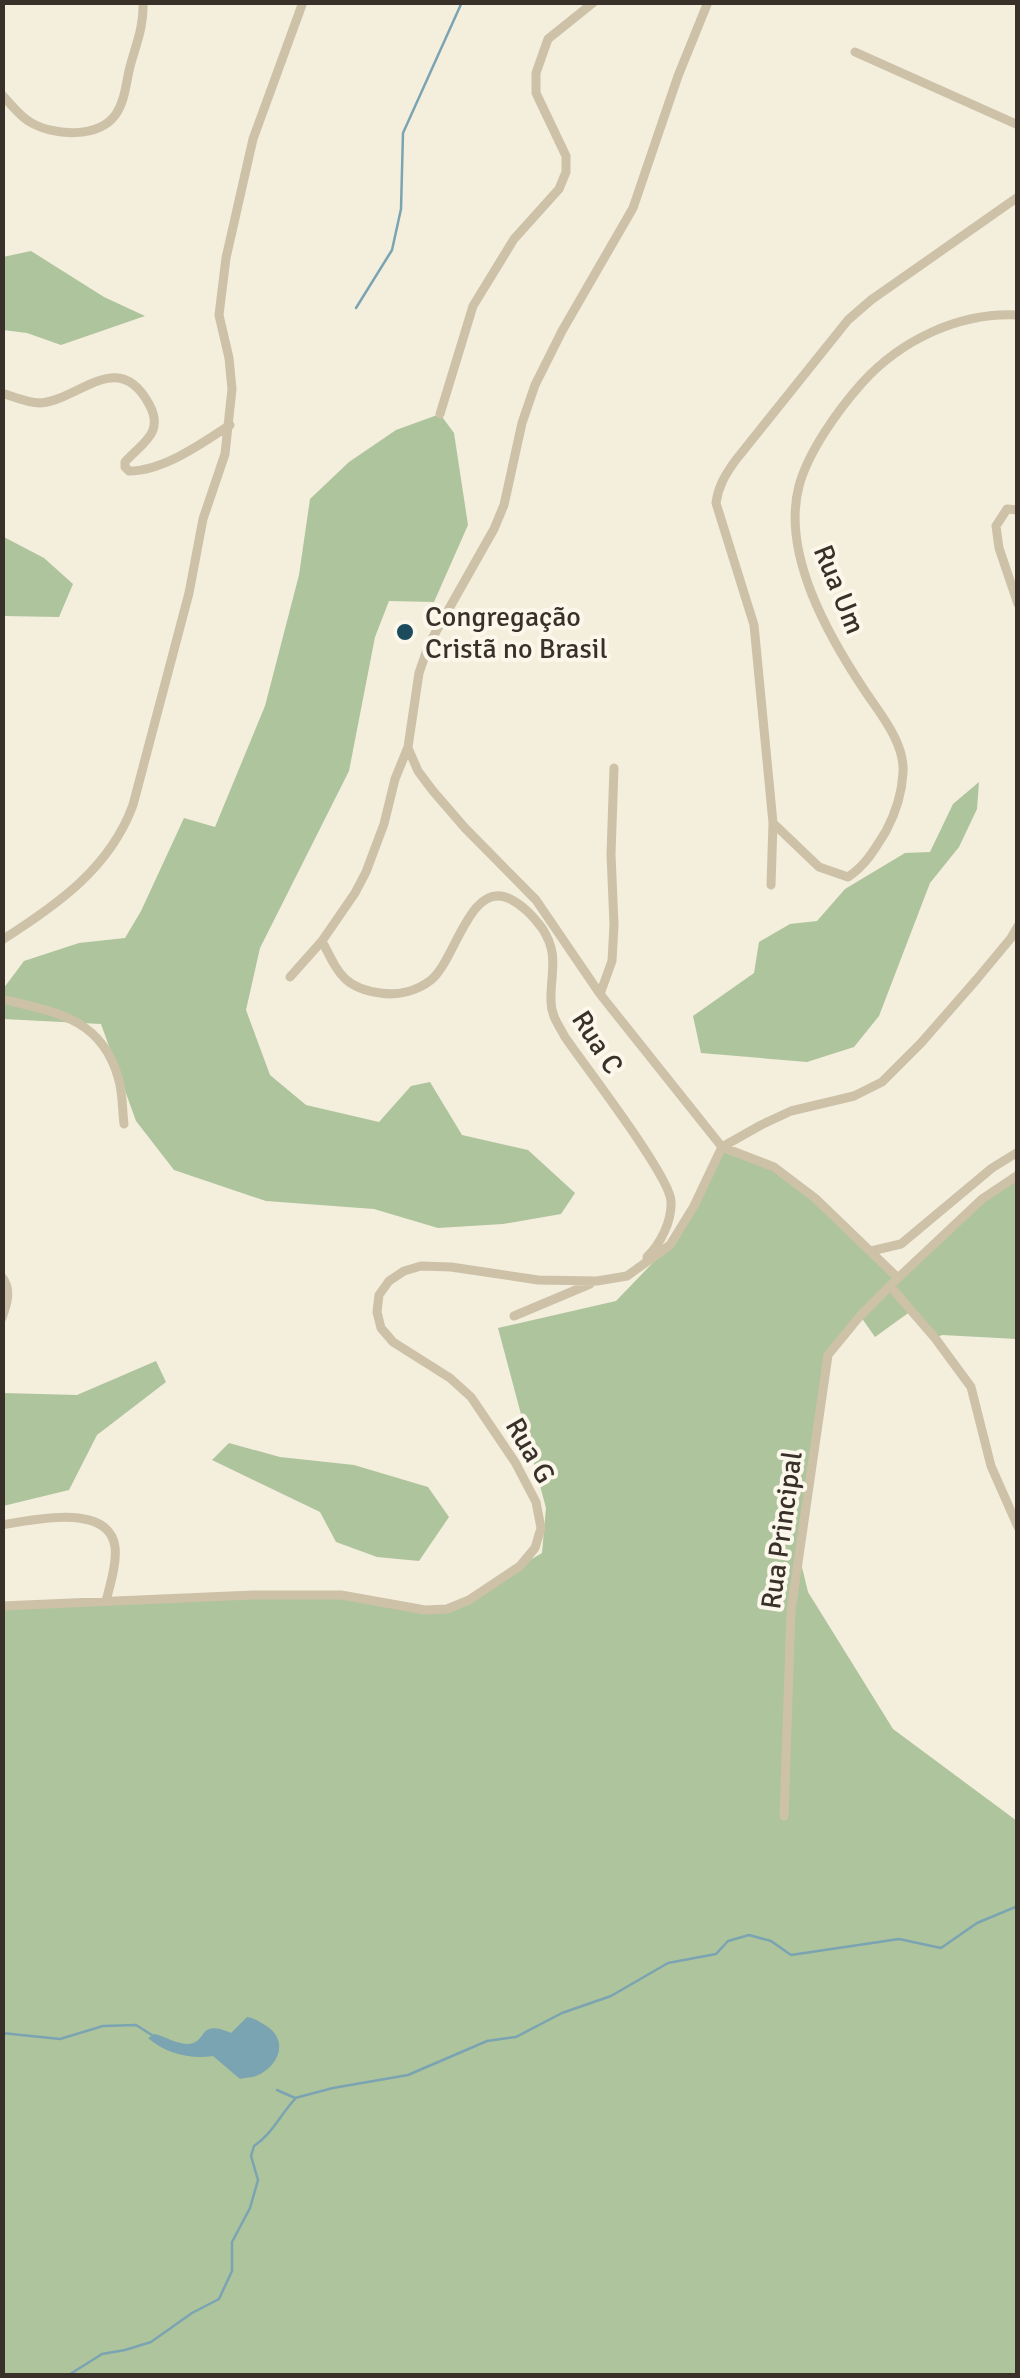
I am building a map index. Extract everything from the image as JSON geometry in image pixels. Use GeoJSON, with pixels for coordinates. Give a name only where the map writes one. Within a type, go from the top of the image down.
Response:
{"type":"FeatureCollection","features":[{"type":"Feature","properties":{"kind":"street"},"geometry":{"type":"LineString","coordinates":[[2,95],[26,120],[41,128],[73,132],[95,130],[109,122],[123,100],[142,30],[143,2]]}},
{"type":"Feature","properties":{"kind":"street"},"geometry":{"type":"LineString","coordinates":[[2,940],[102,862],[123,831],[133,806],[189,593],[203,519],[226,454],[232,389],[220,315],[226,258],[253,138],[303,2]]}},
{"type":"Feature","properties":{"kind":"street"},"geometry":{"type":"LineString","coordinates":[[440,414],[473,306],[514,240],[559,188],[566,172],[566,156],[536,93],[536,72],[548,38],[594,2]]}},
{"type":"Feature","properties":{"kind":"street"},"geometry":{"type":"LineString","coordinates":[[290,977],[322,940],[366,872],[408,747],[420,673],[429,644],[494,529],[504,505],[522,423],[535,385],[632,208],[708,2]]}},
{"type":"Feature","properties":{"kind":"street"},"geometry":{"type":"LineString","coordinates":[[854,52],[1018,126]]}},
{"type":"Feature","properties":{"kind":"street"},"geometry":{"type":"LineString","coordinates":[[772,885],[773,823],[754,625],[716,503],[722,480],[848,320],[1018,198]]}},
{"type":"Feature","properties":{"kind":"street","name":"Rua Um"},"geometry":{"type":"LineString","coordinates":[[773,823],[819,867],[848,877],[862,868],[894,816],[904,772],[892,732],[843,656],[800,562],[796,541],[798,490],[808,462],[848,399],[876,369],[921,337],[971,318],[1018,314]]}},
{"type":"Feature","properties":{"kind":"street"},"geometry":{"type":"LineString","coordinates":[[2,393],[41,403],[96,380],[110,377],[128,381],[143,393],[155,424],[153,434],[126,462],[129,471],[147,468],[196,447],[230,424]]}},
{"type":"Feature","properties":{"kind":"street"},"geometry":{"type":"LineString","coordinates":[[1018,510],[1007,510],[996,526],[999,548],[1018,604]]}},
{"type":"Feature","properties":{"kind":"street"},"geometry":{"type":"LineString","coordinates":[[408,747],[418,771],[433,791],[536,900],[600,994],[722,1147],[774,1167],[815,1198],[898,1278]]}},
{"type":"Feature","properties":{"kind":"street"},"geometry":{"type":"LineString","coordinates":[[600,994],[612,960],[614,768]]}},
{"type":"Feature","properties":{"kind":"street","name":"Rua C"},"geometry":{"type":"LineString","coordinates":[[322,940],[335,966],[353,987],[390,995],[412,991],[432,980],[445,964],[468,918],[479,903],[492,896],[520,904],[541,926],[553,947],[551,1005],[555,1020],[669,1190],[672,1203],[668,1225],[654,1250],[627,1276]]}},
{"type":"Feature","properties":{"kind":"street"},"geometry":{"type":"LineString","coordinates":[[722,1147],[792,1111],[854,1096],[882,1082],[977,979],[1018,926]]}},
{"type":"Feature","properties":{"kind":"street"},"geometry":{"type":"LineString","coordinates":[[2,999],[65,1015],[90,1030],[108,1054],[119,1079],[124,1124]]}},
{"type":"Feature","properties":{"kind":"street","name":"Rua G"},"geometry":{"type":"LineString","coordinates":[[2,1606],[341,1595],[425,1610],[447,1610],[470,1600],[520,1566],[535,1548],[541,1528],[536,1502],[516,1462],[471,1397],[450,1378],[393,1342],[381,1328],[376,1312],[379,1295],[389,1281],[421,1266],[538,1280],[597,1281],[627,1276],[670,1244],[694,1206],[722,1147]]}},
{"type":"Feature","properties":{"kind":"street"},"geometry":{"type":"LineString","coordinates":[[870,1251],[902,1244],[992,1168],[1018,1152]]}},
{"type":"Feature","properties":{"kind":"street","name":"Rua Principal"},"geometry":{"type":"LineString","coordinates":[[784,1816],[791,1611],[828,1355],[898,1278],[982,1199],[1018,1175]]}},
{"type":"Feature","properties":{"kind":"street"},"geometry":{"type":"LineString","coordinates":[[2,1277],[9,1293],[2,1318]]}},
{"type":"Feature","properties":{"kind":"street"},"geometry":{"type":"LineString","coordinates":[[514,1316],[597,1281]]}},
{"type":"Feature","properties":{"kind":"street"},"geometry":{"type":"LineString","coordinates":[[890,1286],[972,1387],[991,1466],[1018,1527]]}},
{"type":"Feature","properties":{"kind":"street"},"geometry":{"type":"LineString","coordinates":[[2,1525],[53,1516],[95,1522],[108,1531],[115,1546],[106,1601]]}},
{"type":"Feature","properties":{"kind":"green space"},"geometry":{"type":"Polygon","coordinates":[[[31,251],[104,297],[145,316],[61,345],[27,333],[3,330],[3,257],[31,251]]]}},
{"type":"Feature","properties":{"kind":"green space"},"geometry":{"type":"Polygon","coordinates":[[[440,414],[454,433],[468,525],[434,602],[389,601],[375,637],[349,771],[260,948],[246,1010],[270,1075],[306,1105],[379,1122],[411,1086],[430,1082],[462,1135],[528,1150],[575,1193],[561,1214],[503,1224],[438,1228],[374,1209],[266,1201],[174,1170],[136,1121],[101,1024],[3,1019],[3,989],[24,961],[79,943],[125,938],[184,818],[215,827],[265,706],[299,575],[310,499],[349,462],[396,430],[440,414]]]}},
{"type":"Feature","properties":{"kind":"green space"},"geometry":{"type":"Polygon","coordinates":[[[2,536],[44,558],[73,584],[59,617],[3,616],[2,536]]]}},
{"type":"Feature","properties":{"kind":"green space"},"geometry":{"type":"Polygon","coordinates":[[[979,782],[977,809],[959,847],[930,883],[879,1016],[854,1047],[807,1062],[701,1053],[693,1016],[754,973],[759,942],[790,924],[817,921],[845,889],[905,853],[930,852],[953,804],[979,782]]]}},
{"type":"Feature","properties":{"kind":"green space"},"geometry":{"type":"Polygon","coordinates":[[[722,1147],[774,1167],[898,1277],[982,1199],[1017,1175],[1017,1339],[942,1335],[935,1338],[911,1311],[875,1337],[861,1317],[828,1355],[799,1555],[808,1592],[893,1729],[1017,1821],[1017,2375],[3,2375],[3,1609],[341,1595],[447,1609],[542,1553],[546,1508],[498,1328],[616,1301],[670,1245],[722,1147]]]}},
{"type":"Feature","properties":{"kind":"green space"},"geometry":{"type":"Polygon","coordinates":[[[156,1361],[166,1382],[97,1435],[69,1490],[3,1506],[3,1393],[77,1395],[156,1361]]]}},
{"type":"Feature","properties":{"kind":"green space"},"geometry":{"type":"Polygon","coordinates":[[[229,1443],[280,1457],[354,1465],[428,1487],[449,1517],[419,1561],[377,1557],[336,1542],[320,1512],[212,1460],[229,1443]]]}},
{"type":"Feature","properties":{"kind":"water"},"geometry":{"type":"Polygon","coordinates":[[[247,2017],[268,2027],[279,2047],[270,2067],[253,2077],[240,2079],[213,2056],[179,2054],[148,2038],[155,2034],[176,2042],[194,2043],[213,2028],[231,2033],[247,2017]]]}},
{"type":"Feature","properties":{"kind":"waterway"},"geometry":{"type":"LineString","coordinates":[[356,308],[392,250],[401,209],[403,133],[462,2]]}},
{"type":"Feature","properties":{"kind":"waterway"},"geometry":{"type":"LineString","coordinates":[[277,2090],[295,2098],[408,2075],[487,2041],[516,2037],[562,2013],[611,1996],[668,1963],[716,1954],[728,1941],[749,1935],[771,1941],[791,1955],[899,1939],[941,1948],[977,1923],[1018,1906]]}},
{"type":"Feature","properties":{"kind":"waterway"},"geometry":{"type":"LineString","coordinates":[[2,2033],[60,2039],[103,2026],[136,2025],[155,2037]]}},
{"type":"Feature","properties":{"kind":"waterway"},"geometry":{"type":"LineString","coordinates":[[67,2376],[102,2354],[151,2342],[219,2299],[232,2271],[232,2242],[250,2208],[258,2180],[251,2156],[254,2146],[295,2099]]}},
{"type":"Feature","properties":{"kind":"place","name":"Congregação Cristã no Brasil"},"geometry":{"type":"Point","coordinates":[405,632]}}]}
